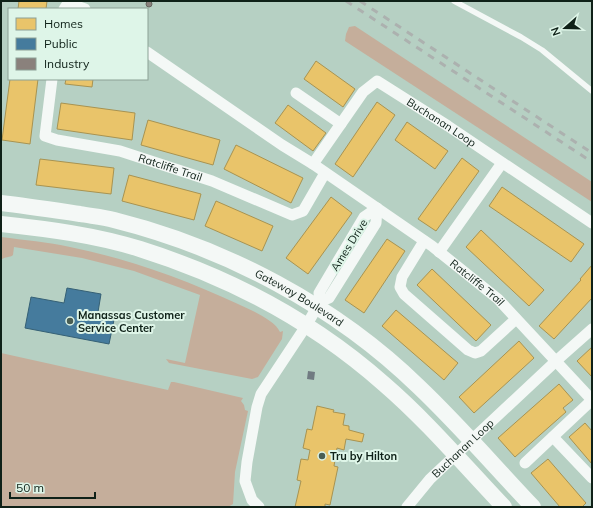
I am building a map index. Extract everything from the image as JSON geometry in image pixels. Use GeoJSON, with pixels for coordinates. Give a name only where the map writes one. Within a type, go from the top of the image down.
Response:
{"type":"FeatureCollection","features":[{"type":"Feature","properties":{"kind":"street"},"geometry":{"type":"LineString","coordinates":[[65,8],[68,3],[82,8]]}},
{"type":"Feature","properties":{"kind":"street","name":"Ratcliffe Trail"},"geometry":{"type":"LineString","coordinates":[[148,53],[282,145],[326,172],[439,252],[498,299],[592,400]]}},
{"type":"Feature","properties":{"kind":"street","name":"Ratcliffe Trail"},"geometry":{"type":"LineString","coordinates":[[52,80],[45,136],[57,140],[120,151],[212,181],[292,216],[303,210],[326,172]]}},
{"type":"Feature","properties":{"kind":"street","name":"Buchanan Loop"},"geometry":{"type":"LineString","coordinates":[[313,164],[363,92],[377,81],[448,126],[592,224]]}},
{"type":"Feature","properties":{"kind":"street"},"geometry":{"type":"LineString","coordinates":[[296,93],[341,124]]}},
{"type":"Feature","properties":{"kind":"street"},"geometry":{"type":"LineString","coordinates":[[439,252],[502,163]]}},
{"type":"Feature","properties":{"kind":"street","name":"Gateway Boulevard"},"geometry":{"type":"LineString","coordinates":[[1,203],[112,219],[161,233],[199,247],[318,304],[384,356],[419,386],[533,507]]}},
{"type":"Feature","properties":{"kind":"street","name":"Ames Drive"},"geometry":{"type":"LineString","coordinates":[[318,304],[329,298],[376,223],[377,208]]}},
{"type":"Feature","properties":{"kind":"street","name":"Gateway Boulevard"},"geometry":{"type":"LineString","coordinates":[[1,224],[45,229],[94,238],[139,249],[230,283],[270,304],[352,357],[384,384],[417,415],[504,507]]}},
{"type":"Feature","properties":{"kind":"street"},"geometry":{"type":"LineString","coordinates":[[424,241],[402,277],[400,287],[404,294],[468,350],[475,353],[481,351],[516,319]]}},
{"type":"Feature","properties":{"kind":"street"},"geometry":{"type":"LineString","coordinates":[[259,507],[252,500],[245,481],[257,407],[261,394],[306,326],[318,304]]}},
{"type":"Feature","properties":{"kind":"street","name":"Buchanan Loop"},"geometry":{"type":"LineString","coordinates":[[407,507],[430,479],[592,329]]}},
{"type":"Feature","properties":{"kind":"street"},"geometry":{"type":"LineString","coordinates":[[525,463],[592,400]]}},
{"type":"Feature","properties":{"kind":"street"},"geometry":{"type":"LineString","coordinates":[[553,437],[592,478]]}},
{"type":"Feature","properties":{"kind":"lane"},"geometry":{"type":"LineString","coordinates":[[454,1],[542,50],[592,91]]}},
{"type":"Feature","properties":{"kind":"path"},"geometry":{"type":"LineString","coordinates":[[1,9],[3,1]]}},
{"type":"Feature","properties":{"kind":"shaded area"},"geometry":{"type":"Polygon","coordinates":[[[355,26],[592,182],[592,202],[345,41],[349,27],[355,26]]]}},
{"type":"Feature","properties":{"kind":"shaded area"},"geometry":{"type":"Polygon","coordinates":[[[1,237],[53,244],[114,257],[177,278],[261,315],[273,323],[280,332],[283,331],[282,339],[258,377],[252,379],[169,363],[166,359],[185,363],[200,295],[134,271],[82,258],[14,247],[13,255],[1,260],[1,237]]]}},
{"type":"Feature","properties":{"kind":"shaded area"},"geometry":{"type":"Polygon","coordinates":[[[1,353],[168,390],[171,382],[174,382],[243,398],[241,401],[245,410],[248,411],[235,472],[233,504],[228,507],[1,507],[1,353]]]}},
{"type":"Feature","properties":{"kind":"building: Homes"},"geometry":{"type":"Polygon","coordinates":[[[19,1],[47,1],[46,8],[18,8],[19,1]]]}},
{"type":"Feature","properties":{"kind":"building: Homes"},"geometry":{"type":"Polygon","coordinates":[[[316,61],[355,89],[343,107],[304,79],[316,61]]]}},
{"type":"Feature","properties":{"kind":"building: Homes"},"geometry":{"type":"Polygon","coordinates":[[[10,80],[38,80],[30,144],[2,140],[10,80]]]}},
{"type":"Feature","properties":{"kind":"building: Homes"},"geometry":{"type":"Polygon","coordinates":[[[66,80],[93,80],[92,87],[65,84],[66,80]]]}},
{"type":"Feature","properties":{"kind":"building: Homes"},"geometry":{"type":"Polygon","coordinates":[[[377,102],[395,115],[353,177],[335,164],[377,102]]]}},
{"type":"Feature","properties":{"kind":"building: Homes"},"geometry":{"type":"Polygon","coordinates":[[[61,103],[135,113],[132,140],[57,129],[61,103]]]}},
{"type":"Feature","properties":{"kind":"building: Homes"},"geometry":{"type":"Polygon","coordinates":[[[288,105],[326,133],[313,151],[275,123],[288,105]]]}},
{"type":"Feature","properties":{"kind":"building: Homes"},"geometry":{"type":"Polygon","coordinates":[[[148,120],[220,140],[213,165],[141,145],[148,120]]]}},
{"type":"Feature","properties":{"kind":"building: Homes"},"geometry":{"type":"Polygon","coordinates":[[[407,122],[448,151],[435,169],[395,140],[407,122]]]}},
{"type":"Feature","properties":{"kind":"building: Homes"},"geometry":{"type":"Polygon","coordinates":[[[236,145],[303,178],[291,203],[224,169],[236,145]]]}},
{"type":"Feature","properties":{"kind":"building: Homes"},"geometry":{"type":"Polygon","coordinates":[[[462,158],[479,171],[436,231],[418,219],[462,158]]]}},
{"type":"Feature","properties":{"kind":"building: Homes"},"geometry":{"type":"Polygon","coordinates":[[[40,159],[114,168],[111,194],[36,185],[40,159]]]}},
{"type":"Feature","properties":{"kind":"building: Homes"},"geometry":{"type":"Polygon","coordinates":[[[129,175],[201,194],[194,220],[122,201],[129,175]]]}},
{"type":"Feature","properties":{"kind":"building: Homes"},"geometry":{"type":"Polygon","coordinates":[[[502,187],[584,244],[571,262],[489,206],[502,187]]]}},
{"type":"Feature","properties":{"kind":"building: Homes"},"geometry":{"type":"Polygon","coordinates":[[[331,197],[352,213],[308,274],[286,258],[331,197]]]}},
{"type":"Feature","properties":{"kind":"building: Homes"},"geometry":{"type":"Polygon","coordinates":[[[216,201],[273,226],[262,251],[205,226],[216,201]]]}},
{"type":"Feature","properties":{"kind":"building: Homes"},"geometry":{"type":"Polygon","coordinates":[[[481,230],[544,290],[529,306],[466,247],[481,230]]]}},
{"type":"Feature","properties":{"kind":"building: Homes"},"geometry":{"type":"Polygon","coordinates":[[[387,239],[405,251],[364,313],[345,300],[387,239]]]}},
{"type":"Feature","properties":{"kind":"building: Homes"},"geometry":{"type":"Polygon","coordinates":[[[592,265],[592,298],[554,339],[539,326],[581,280],[580,279],[592,265]]]}},
{"type":"Feature","properties":{"kind":"building: Homes"},"geometry":{"type":"Polygon","coordinates":[[[432,269],[491,325],[476,341],[417,285],[432,269]]]}},
{"type":"Feature","properties":{"kind":"building: Homes"},"geometry":{"type":"Polygon","coordinates":[[[396,310],[458,363],[444,380],[382,326],[396,310]]]}},
{"type":"Feature","properties":{"kind":"building: Homes"},"geometry":{"type":"Polygon","coordinates":[[[519,341],[534,358],[474,413],[459,397],[519,341]]]}},
{"type":"Feature","properties":{"kind":"building: Homes"},"geometry":{"type":"Polygon","coordinates":[[[592,347],[592,377],[577,361],[592,347]]]}},
{"type":"Feature","properties":{"kind":"building: Homes"},"geometry":{"type":"Polygon","coordinates":[[[559,384],[573,400],[563,408],[566,412],[515,457],[498,438],[559,384]]]}},
{"type":"Feature","properties":{"kind":"building: Homes","name":"Tru by Hilton"},"geometry":{"type":"Polygon","coordinates":[[[317,406],[334,410],[333,412],[345,414],[343,425],[349,426],[349,430],[364,434],[362,442],[346,439],[344,450],[337,448],[334,466],[338,467],[330,505],[325,504],[325,507],[295,507],[301,481],[297,480],[301,459],[308,460],[310,450],[303,448],[307,429],[312,430],[317,406]]]}},
{"type":"Feature","properties":{"kind":"building: Homes"},"geometry":{"type":"Polygon","coordinates":[[[585,423],[592,431],[592,464],[569,437],[585,423]]]}},
{"type":"Feature","properties":{"kind":"building: Homes"},"geometry":{"type":"Polygon","coordinates":[[[548,459],[586,503],[582,507],[560,507],[531,473],[548,459]]]}},
{"type":"Feature","properties":{"kind":"building: Public","name":"Manassas Customer Service Center"},"geometry":{"type":"Polygon","coordinates":[[[67,288],[101,294],[98,312],[115,315],[109,344],[25,328],[31,297],[64,303],[67,288]]]}},
{"type":"Feature","properties":{"kind":"building: Industry"},"geometry":{"type":"Polygon","coordinates":[[[149,1],[152,4],[149,7],[146,4],[149,1]]]}},
{"type":"Feature","properties":{"kind":"building: Other"},"geometry":{"type":"Polygon","coordinates":[[[308,371],[315,372],[314,380],[307,379],[308,371]]]}},
{"type":"Feature","properties":{"kind":"railway"},"geometry":{"type":"LineString","coordinates":[[346,1],[592,162]]}},
{"type":"Feature","properties":{"kind":"railway"},"geometry":{"type":"LineString","coordinates":[[360,1],[592,153]]}},
{"type":"Feature","properties":{"kind":"place","name":"Manassas Customer Service Center"},"geometry":{"type":"Point","coordinates":[70,321]}},
{"type":"Feature","properties":{"kind":"place","name":"Tru by Hilton"},"geometry":{"type":"Point","coordinates":[322,456]}}]}
